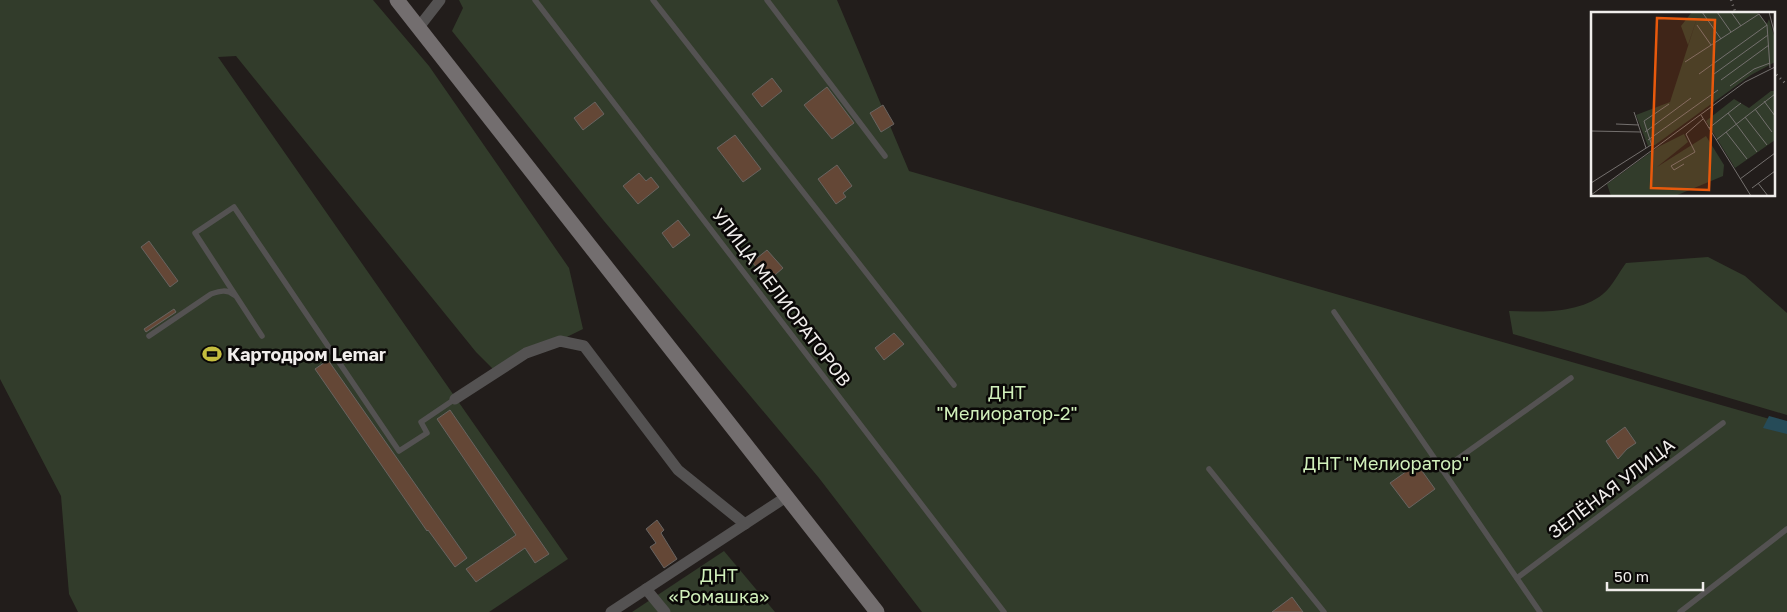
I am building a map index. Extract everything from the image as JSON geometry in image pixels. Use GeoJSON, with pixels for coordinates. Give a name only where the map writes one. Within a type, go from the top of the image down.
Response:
{"type":"FeatureCollection","features":[{"type":"Feature","properties":{"kind":"main road"},"geometry":{"type":"LineString","coordinates":[[397,0],[877,612]]}},
{"type":"Feature","properties":{"kind":"street"},"geometry":{"type":"LineString","coordinates":[[419,27],[440,0]]}},
{"type":"Feature","properties":{"kind":"street"},"geometry":{"type":"LineString","coordinates":[[454,399],[526,352],[560,341],[584,346],[678,470],[745,524]]}},
{"type":"Feature","properties":{"kind":"street"},"geometry":{"type":"LineString","coordinates":[[611,612],[786,497]]}},
{"type":"Feature","properties":{"kind":"street"},"geometry":{"type":"LineString","coordinates":[[646,589],[666,612]]}},
{"type":"Feature","properties":{"kind":"lane","name":"УЛИЦА МЕЛИОРАТОРОВ"},"geometry":{"type":"LineString","coordinates":[[535,0],[1004,612]]}},
{"type":"Feature","properties":{"kind":"lane"},"geometry":{"type":"LineString","coordinates":[[652,0],[954,386]]}},
{"type":"Feature","properties":{"kind":"lane"},"geometry":{"type":"LineString","coordinates":[[767,0],[885,156]]}},
{"type":"Feature","properties":{"kind":"lane"},"geometry":{"type":"LineString","coordinates":[[262,336],[196,233],[234,207],[399,451],[427,432],[421,422],[454,399]]}},
{"type":"Feature","properties":{"kind":"lane"},"geometry":{"type":"LineString","coordinates":[[149,336],[211,294],[221,291],[230,292],[239,300]]}},
{"type":"Feature","properties":{"kind":"lane"},"geometry":{"type":"LineString","coordinates":[[1334,312],[1540,612]]}},
{"type":"Feature","properties":{"kind":"lane"},"geometry":{"type":"LineString","coordinates":[[1442,470],[1571,378]]}},
{"type":"Feature","properties":{"kind":"lane","name":"ЗЕЛЁНАЯ УЛИЦА"},"geometry":{"type":"LineString","coordinates":[[1516,578],[1723,423]]}},
{"type":"Feature","properties":{"kind":"lane"},"geometry":{"type":"LineString","coordinates":[[1209,469],[1324,612]]}},
{"type":"Feature","properties":{"kind":"lane"},"geometry":{"type":"LineString","coordinates":[[1680,612],[1787,530]]}},
{"type":"Feature","properties":{"kind":"path"},"geometry":{"type":"LineString","coordinates":[[1731,0],[1735,12]]}},
{"type":"Feature","properties":{"kind":"path"},"geometry":{"type":"LineString","coordinates":[[1774,72],[1787,85]]}},
{"type":"Feature","properties":{"kind":"green space","name":"Картодром Lemar"},"geometry":{"type":"Polygon","coordinates":[[[0,0],[373,0],[429,66],[569,268],[583,329],[496,372],[476,352],[236,56],[218,57],[568,559],[489,612],[78,612],[69,594],[61,496],[0,379],[0,0]]]}},
{"type":"Feature","properties":{"kind":"green space","name":"ДНТ \"Мелиоратор-2\""},"geometry":{"type":"Polygon","coordinates":[[[459,0],[837,0],[909,171],[1787,424],[1787,612],[922,612],[819,478],[604,221],[452,31],[463,8],[459,0]]]}},
{"type":"Feature","properties":{"kind":"green space"},"geometry":{"type":"Polygon","coordinates":[[[1708,257],[1745,276],[1787,313],[1787,415],[1513,334],[1509,311],[1558,310],[1593,301],[1606,291],[1626,263],[1708,257]]]}},
{"type":"Feature","properties":{"kind":"green space","name":"ДНТ «Ромашка»"},"geometry":{"type":"Polygon","coordinates":[[[724,551],[775,612],[632,612],[724,551]]]}},
{"type":"Feature","properties":{"kind":"water"},"geometry":{"type":"Polygon","coordinates":[[[1769,416],[1787,421],[1787,434],[1763,428],[1769,416]]]}},
{"type":"Feature","properties":{"kind":"building"},"geometry":{"type":"Polygon","coordinates":[[[772,78],[782,91],[762,107],[752,94],[772,78]]]}},
{"type":"Feature","properties":{"kind":"building"},"geometry":{"type":"Polygon","coordinates":[[[827,87],[854,123],[832,139],[804,105],[827,87]]]}},
{"type":"Feature","properties":{"kind":"building"},"geometry":{"type":"Polygon","coordinates":[[[595,102],[604,114],[583,130],[574,118],[595,102]]]}},
{"type":"Feature","properties":{"kind":"building"},"geometry":{"type":"Polygon","coordinates":[[[883,105],[894,124],[881,132],[870,113],[883,105]]]}},
{"type":"Feature","properties":{"kind":"building"},"geometry":{"type":"Polygon","coordinates":[[[735,135],[761,169],[743,182],[717,148],[735,135]]]}},
{"type":"Feature","properties":{"kind":"building"},"geometry":{"type":"Polygon","coordinates":[[[837,165],[852,186],[843,193],[846,197],[836,204],[818,179],[837,165]]]}},
{"type":"Feature","properties":{"kind":"building"},"geometry":{"type":"Polygon","coordinates":[[[639,173],[646,181],[651,177],[659,187],[638,204],[623,186],[639,173]]]}},
{"type":"Feature","properties":{"kind":"building"},"geometry":{"type":"Polygon","coordinates":[[[678,220],[690,235],[673,248],[662,233],[678,220]]]}},
{"type":"Feature","properties":{"kind":"building"},"geometry":{"type":"Polygon","coordinates":[[[149,241],[178,281],[170,287],[141,247],[149,241]]]}},
{"type":"Feature","properties":{"kind":"building"},"geometry":{"type":"Polygon","coordinates":[[[767,250],[783,268],[768,281],[752,262],[767,250]]]}},
{"type":"Feature","properties":{"kind":"building"},"geometry":{"type":"Polygon","coordinates":[[[174,309],[176,312],[146,332],[144,329],[174,309]]]}},
{"type":"Feature","properties":{"kind":"building"},"geometry":{"type":"Polygon","coordinates":[[[894,333],[904,344],[884,360],[875,348],[894,333]]]}},
{"type":"Feature","properties":{"kind":"building"},"geometry":{"type":"Polygon","coordinates":[[[328,360],[467,558],[455,567],[427,531],[315,369],[328,360]]]}},
{"type":"Feature","properties":{"kind":"building"},"geometry":{"type":"Polygon","coordinates":[[[450,410],[549,554],[535,563],[525,548],[476,582],[466,569],[516,535],[437,419],[450,410]]]}},
{"type":"Feature","properties":{"kind":"building"},"geometry":{"type":"Polygon","coordinates":[[[1625,427],[1636,443],[1618,459],[1606,441],[1625,427]]]}},
{"type":"Feature","properties":{"kind":"building"},"geometry":{"type":"Polygon","coordinates":[[[1417,464],[1435,489],[1409,508],[1390,483],[1417,464]]]}},
{"type":"Feature","properties":{"kind":"building"},"geometry":{"type":"Polygon","coordinates":[[[657,520],[664,530],[661,533],[677,559],[664,568],[650,547],[656,543],[646,529],[657,520]]]}},
{"type":"Feature","properties":{"kind":"building"},"geometry":{"type":"Polygon","coordinates":[[[1292,597],[1303,612],[1272,612],[1292,597]]]}},
{"type":"Feature","properties":{"kind":"place","name":"Картодром Lemar"},"geometry":{"type":"Point","coordinates":[212,354]}},
{"type":"Feature","properties":{"kind":"park label","name":"ДНТ \"Мелиоратор\""},"geometry":{"type":"Point","coordinates":[1386,463]}}]}
